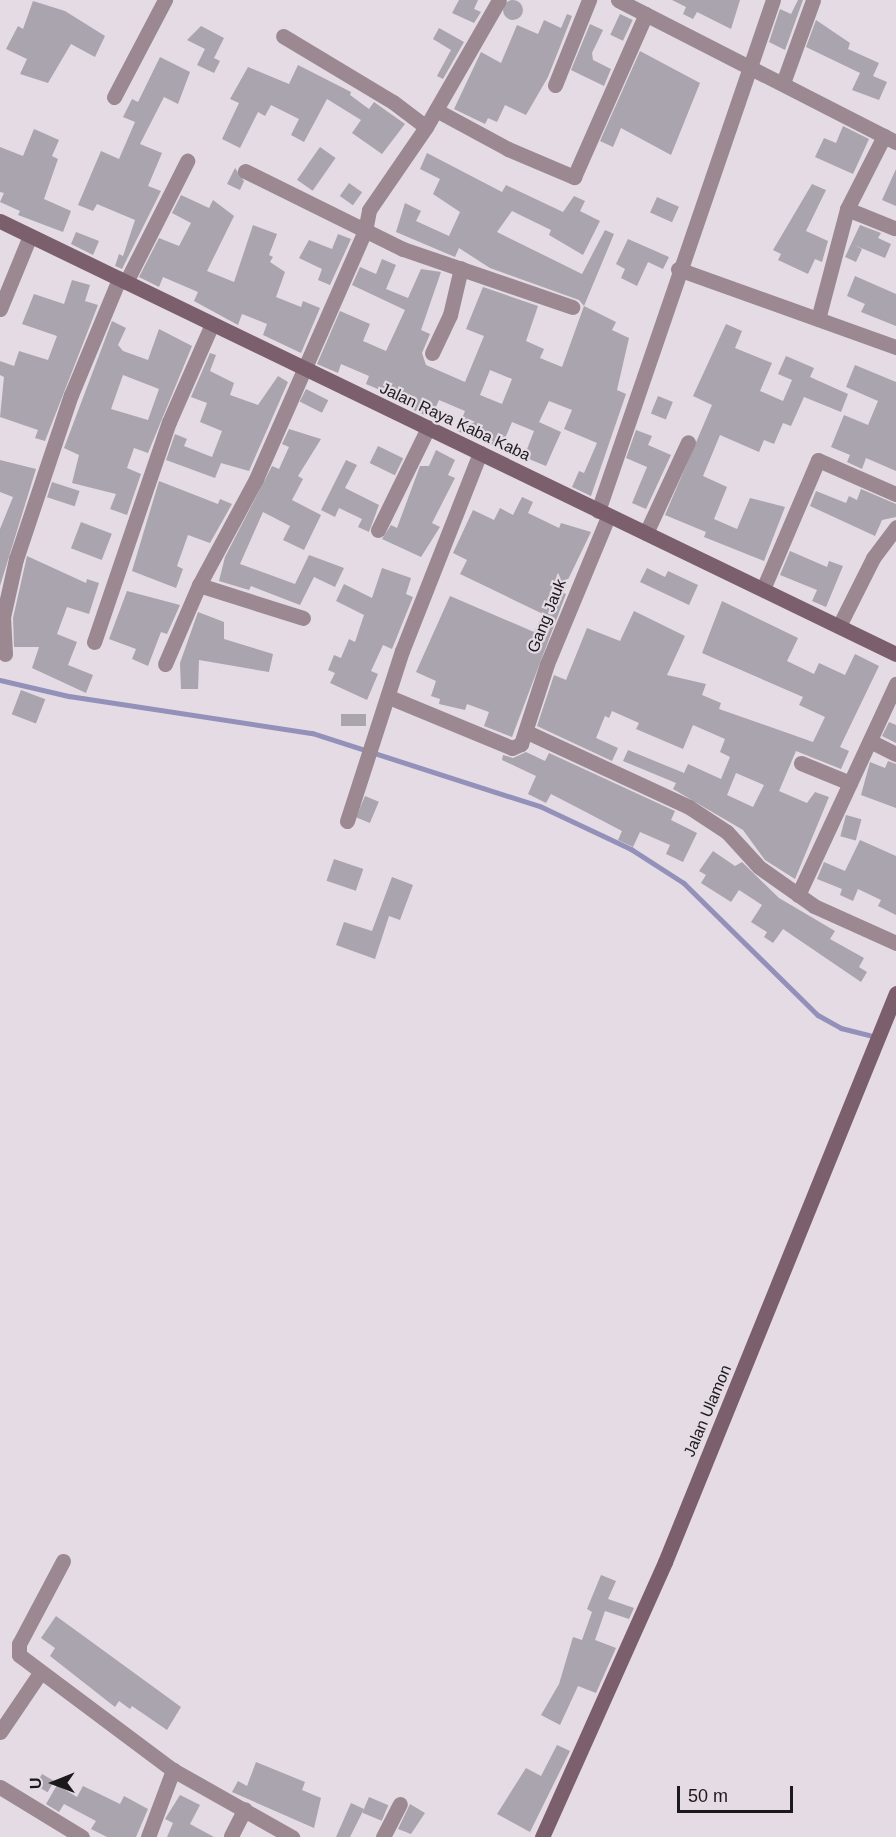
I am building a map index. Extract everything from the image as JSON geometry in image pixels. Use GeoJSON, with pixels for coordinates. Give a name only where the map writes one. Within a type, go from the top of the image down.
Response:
{"type":"FeatureCollection","features":[{"type":"Feature","properties":{"kind":"street"},"geometry":{"type":"LineString","coordinates":[[114,97],[165,0]]}},
{"type":"Feature","properties":{"kind":"street"},"geometry":{"type":"LineString","coordinates":[[165,664],[199,585],[256,479],[365,231],[369,210],[426,127],[499,0]]}},
{"type":"Feature","properties":{"kind":"street"},"geometry":{"type":"LineString","coordinates":[[555,85],[589,0]]}},
{"type":"Feature","properties":{"kind":"street"},"geometry":{"type":"LineString","coordinates":[[618,0],[890,139],[847,209],[818,319]]}},
{"type":"Feature","properties":{"kind":"street","name":"Gang Jauk"},"geometry":{"type":"LineString","coordinates":[[527,732],[546,664],[603,514],[678,269],[752,68],[773,0]]}},
{"type":"Feature","properties":{"kind":"street"},"geometry":{"type":"LineString","coordinates":[[783,84],[813,0]]}},
{"type":"Feature","properties":{"kind":"street"},"geometry":{"type":"LineString","coordinates":[[436,110],[508,149],[574,177],[646,14]]}},
{"type":"Feature","properties":{"kind":"street"},"geometry":{"type":"LineString","coordinates":[[283,36],[393,102],[426,127]]}},
{"type":"Feature","properties":{"kind":"street"},"geometry":{"type":"LineString","coordinates":[[5,654],[3,617],[16,559],[71,394],[122,281],[187,161]]}},
{"type":"Feature","properties":{"kind":"street"},"geometry":{"type":"LineString","coordinates":[[245,171],[365,231],[572,307]]}},
{"type":"Feature","properties":{"kind":"street"},"geometry":{"type":"LineString","coordinates":[[847,209],[894,228]]}},
{"type":"Feature","properties":{"kind":"street","name":"Jalan Raya Kaba Kaba"},"geometry":{"type":"LineString","coordinates":[[0,221],[303,371],[428,428],[896,654]]}},
{"type":"Feature","properties":{"kind":"street"},"geometry":{"type":"LineString","coordinates":[[0,309],[30,236]]}},
{"type":"Feature","properties":{"kind":"street"},"geometry":{"type":"LineString","coordinates":[[432,353],[450,315],[461,268]]}},
{"type":"Feature","properties":{"kind":"street"},"geometry":{"type":"LineString","coordinates":[[678,269],[896,347]]}},
{"type":"Feature","properties":{"kind":"street"},"geometry":{"type":"LineString","coordinates":[[94,642],[169,422],[212,324]]}},
{"type":"Feature","properties":{"kind":"street"},"geometry":{"type":"LineString","coordinates":[[378,530],[428,428]]}},
{"type":"Feature","properties":{"kind":"street"},"geometry":{"type":"LineString","coordinates":[[646,533],[688,442]]}},
{"type":"Feature","properties":{"kind":"street"},"geometry":{"type":"LineString","coordinates":[[347,821],[387,703],[480,453]]}},
{"type":"Feature","properties":{"kind":"street"},"geometry":{"type":"LineString","coordinates":[[763,589],[818,460],[894,490]]}},
{"type":"Feature","properties":{"kind":"street"},"geometry":{"type":"LineString","coordinates":[[839,627],[873,558],[896,527]]}},
{"type":"Feature","properties":{"kind":"street"},"geometry":{"type":"LineString","coordinates":[[199,585],[303,618]]}},
{"type":"Feature","properties":{"kind":"street"},"geometry":{"type":"LineString","coordinates":[[798,895],[896,684]]}},
{"type":"Feature","properties":{"kind":"street"},"geometry":{"type":"LineString","coordinates":[[387,703],[512,748],[521,744],[527,732],[689,807],[727,832],[759,867],[798,895],[896,943]]}},
{"type":"Feature","properties":{"kind":"street"},"geometry":{"type":"LineString","coordinates":[[870,741],[896,754]]}},
{"type":"Feature","properties":{"kind":"street"},"geometry":{"type":"LineString","coordinates":[[801,763],[850,783]]}},
{"type":"Feature","properties":{"kind":"street","name":"Jalan Ulamon"},"geometry":{"type":"LineString","coordinates":[[542,1837],[720,1430],[856,1084],[896,993]]}},
{"type":"Feature","properties":{"kind":"street"},"geometry":{"type":"LineString","coordinates":[[63,1561],[19,1644],[19,1655],[40,1673],[173,1770],[292,1837]]}},
{"type":"Feature","properties":{"kind":"street"},"geometry":{"type":"LineString","coordinates":[[0,1732],[40,1673]]}},
{"type":"Feature","properties":{"kind":"street"},"geometry":{"type":"LineString","coordinates":[[148,1837],[173,1770]]}},
{"type":"Feature","properties":{"kind":"street"},"geometry":{"type":"LineString","coordinates":[[0,1787],[82,1837]]}},
{"type":"Feature","properties":{"kind":"street"},"geometry":{"type":"LineString","coordinates":[[383,1837],[399,1804]]}},
{"type":"Feature","properties":{"kind":"street"},"geometry":{"type":"LineString","coordinates":[[231,1836],[245,1809]]}},
{"type":"Feature","properties":{"kind":"building"},"geometry":{"type":"Polygon","coordinates":[[[459,0],[478,0],[474,9],[481,12],[474,23],[452,13],[459,0]]]}},
{"type":"Feature","properties":{"kind":"building"},"geometry":{"type":"Polygon","coordinates":[[[513,0],[520,3],[523,10],[520,17],[513,20],[506,17],[503,10],[506,3],[513,0]]]}},
{"type":"Feature","properties":{"kind":"building"},"geometry":{"type":"Polygon","coordinates":[[[672,0],[740,0],[731,29],[697,12],[693,19],[683,14],[686,7],[672,0]]]}},
{"type":"Feature","properties":{"kind":"building"},"geometry":{"type":"Polygon","coordinates":[[[798,0],[803,0],[785,50],[769,42],[780,9],[791,14],[798,0]]]}},
{"type":"Feature","properties":{"kind":"building"},"geometry":{"type":"Polygon","coordinates":[[[33,1],[65,11],[105,36],[95,57],[71,44],[48,83],[20,74],[27,59],[6,49],[18,26],[23,29],[33,1]]]}},
{"type":"Feature","properties":{"kind":"building"},"geometry":{"type":"Polygon","coordinates":[[[567,14],[572,16],[548,77],[526,115],[505,105],[497,122],[488,118],[485,124],[454,109],[481,52],[501,63],[517,25],[538,34],[544,20],[561,28],[567,14]]]}},
{"type":"Feature","properties":{"kind":"building"},"geometry":{"type":"Polygon","coordinates":[[[620,14],[633,20],[623,41],[610,35],[620,14]]]}},
{"type":"Feature","properties":{"kind":"building"},"geometry":{"type":"Polygon","coordinates":[[[816,20],[850,43],[848,49],[879,63],[873,76],[887,82],[879,100],[852,90],[860,73],[806,47],[816,20]]]}},
{"type":"Feature","properties":{"kind":"building"},"geometry":{"type":"Polygon","coordinates":[[[590,24],[603,30],[592,53],[593,60],[611,69],[604,86],[571,70],[590,24]]]}},
{"type":"Feature","properties":{"kind":"building"},"geometry":{"type":"Polygon","coordinates":[[[201,26],[224,38],[214,58],[220,61],[214,73],[197,65],[205,49],[187,40],[201,26]]]}},
{"type":"Feature","properties":{"kind":"building"},"geometry":{"type":"Polygon","coordinates":[[[439,28],[464,42],[443,79],[437,76],[451,50],[433,39],[439,28]]]}},
{"type":"Feature","properties":{"kind":"building"},"geometry":{"type":"Polygon","coordinates":[[[640,51],[700,83],[671,155],[621,128],[613,147],[600,141],[640,51]]]}},
{"type":"Feature","properties":{"kind":"building"},"geometry":{"type":"Polygon","coordinates":[[[160,57],[190,72],[178,104],[164,97],[140,144],[162,153],[148,186],[161,191],[122,269],[115,266],[119,254],[123,256],[135,220],[97,204],[93,211],[78,205],[101,151],[119,159],[135,122],[123,117],[132,99],[138,102],[160,57]]]}},
{"type":"Feature","properties":{"kind":"building"},"geometry":{"type":"Polygon","coordinates":[[[298,65],[351,92],[350,95],[369,109],[374,102],[405,124],[382,154],[352,133],[361,120],[327,99],[304,142],[291,135],[299,119],[271,105],[265,116],[258,112],[240,148],[222,139],[239,103],[230,99],[248,67],[289,84],[298,65]]]}},
{"type":"Feature","properties":{"kind":"building"},"geometry":{"type":"Polygon","coordinates":[[[843,126],[869,139],[853,174],[815,157],[824,138],[836,143],[843,126]]]}},
{"type":"Feature","properties":{"kind":"building"},"geometry":{"type":"Polygon","coordinates":[[[34,129],[59,140],[52,156],[58,159],[44,199],[71,211],[63,232],[18,215],[20,211],[0,202],[4,193],[0,192],[0,147],[23,156],[34,129]]]}},
{"type":"Feature","properties":{"kind":"building"},"geometry":{"type":"Polygon","coordinates":[[[320,147],[336,158],[313,191],[297,180],[320,147]]]}},
{"type":"Feature","properties":{"kind":"building"},"geometry":{"type":"Polygon","coordinates":[[[427,153],[502,192],[506,185],[563,212],[574,196],[585,201],[580,211],[600,221],[583,255],[549,235],[551,230],[512,211],[497,232],[582,274],[605,230],[614,234],[584,306],[579,300],[490,268],[459,248],[455,257],[396,232],[405,203],[421,211],[416,221],[449,236],[460,212],[433,194],[440,179],[420,169],[427,153]]]}},
{"type":"Feature","properties":{"kind":"building"},"geometry":{"type":"Polygon","coordinates":[[[235,168],[244,181],[240,190],[227,184],[235,168]]]}},
{"type":"Feature","properties":{"kind":"building"},"geometry":{"type":"Polygon","coordinates":[[[896,169],[896,206],[882,200],[896,169]]]}},
{"type":"Feature","properties":{"kind":"building"},"geometry":{"type":"Polygon","coordinates":[[[349,183],[362,192],[353,205],[340,196],[349,183]]]}},
{"type":"Feature","properties":{"kind":"building"},"geometry":{"type":"Polygon","coordinates":[[[812,184],[826,190],[806,231],[828,241],[822,262],[815,259],[808,274],[778,260],[781,254],[773,250],[812,184]]]}},
{"type":"Feature","properties":{"kind":"building"},"geometry":{"type":"Polygon","coordinates":[[[181,195],[209,208],[213,200],[234,216],[207,271],[234,282],[253,225],[277,234],[269,255],[273,257],[270,262],[285,272],[276,297],[301,307],[303,301],[320,308],[301,353],[263,335],[267,324],[242,314],[238,325],[194,301],[198,292],[163,277],[159,287],[139,277],[159,238],[179,246],[191,223],[172,213],[181,195]]]}},
{"type":"Feature","properties":{"kind":"building"},"geometry":{"type":"Polygon","coordinates":[[[657,197],[679,207],[672,222],[650,213],[657,197]]]}},
{"type":"Feature","properties":{"kind":"building"},"geometry":{"type":"Polygon","coordinates":[[[860,225],[881,233],[878,238],[891,244],[885,258],[854,245],[862,249],[856,262],[845,257],[860,225]]]}},
{"type":"Feature","properties":{"kind":"building"},"geometry":{"type":"Polygon","coordinates":[[[76,232],[99,241],[93,255],[71,244],[76,232]]]}},
{"type":"Feature","properties":{"kind":"building"},"geometry":{"type":"Polygon","coordinates":[[[338,234],[351,239],[330,285],[318,280],[322,269],[299,258],[309,240],[332,249],[338,234]]]}},
{"type":"Feature","properties":{"kind":"building"},"geometry":{"type":"Polygon","coordinates":[[[628,239],[669,257],[663,269],[648,262],[637,286],[621,278],[625,269],[616,264],[628,239]]]}},
{"type":"Feature","properties":{"kind":"building"},"geometry":{"type":"Polygon","coordinates":[[[382,259],[396,265],[386,289],[408,298],[421,269],[441,272],[421,330],[430,334],[422,353],[426,365],[465,382],[484,336],[466,329],[483,287],[538,306],[526,341],[544,349],[540,358],[562,367],[584,306],[616,322],[612,330],[629,338],[617,390],[626,394],[591,496],[572,487],[579,471],[584,473],[597,443],[564,429],[572,410],[549,401],[539,422],[561,432],[546,466],[524,457],[534,431],[512,422],[501,448],[457,431],[465,411],[439,400],[431,418],[411,409],[413,404],[366,384],[369,376],[341,364],[338,373],[317,364],[340,311],[370,324],[363,341],[386,351],[405,310],[352,285],[360,267],[376,274],[382,259]],[[490,370],[480,395],[502,404],[512,379],[490,370]]]}},
{"type":"Feature","properties":{"kind":"building"},"geometry":{"type":"Polygon","coordinates":[[[855,276],[896,294],[896,326],[861,312],[865,304],[847,296],[855,276]]]}},
{"type":"Feature","properties":{"kind":"building"},"geometry":{"type":"Polygon","coordinates":[[[72,280],[90,285],[85,301],[98,305],[45,441],[35,438],[38,430],[0,417],[4,377],[0,375],[0,361],[14,366],[19,351],[48,360],[57,336],[22,324],[34,294],[64,304],[72,280]]]}},
{"type":"Feature","properties":{"kind":"building"},"geometry":{"type":"Polygon","coordinates":[[[112,321],[126,328],[118,345],[123,351],[148,360],[159,329],[192,346],[148,453],[134,448],[127,468],[141,474],[127,515],[110,509],[116,494],[72,483],[79,455],[64,448],[112,321]],[[123,375],[111,409],[148,420],[159,389],[123,375]]]}},
{"type":"Feature","properties":{"kind":"building"},"geometry":{"type":"Polygon","coordinates":[[[726,324],[742,331],[735,348],[772,363],[760,391],[783,401],[792,380],[778,374],[786,356],[814,368],[810,377],[848,394],[841,412],[804,397],[791,426],[783,423],[774,444],[764,440],[759,452],[720,435],[703,476],[727,487],[714,519],[737,529],[750,498],[785,507],[764,561],[704,537],[706,532],[665,515],[712,405],[693,396],[726,324]]]}},
{"type":"Feature","properties":{"kind":"building"},"geometry":{"type":"Polygon","coordinates":[[[210,353],[216,355],[210,371],[234,383],[230,395],[258,405],[278,376],[288,382],[249,471],[221,463],[215,478],[166,460],[175,434],[187,439],[184,446],[212,457],[222,431],[200,422],[207,403],[191,397],[210,353]]]}},
{"type":"Feature","properties":{"kind":"building"},"geometry":{"type":"Polygon","coordinates":[[[855,365],[896,382],[896,471],[866,458],[862,469],[847,462],[850,455],[831,447],[844,415],[868,425],[878,401],[846,387],[855,365]]]}},
{"type":"Feature","properties":{"kind":"building"},"geometry":{"type":"Polygon","coordinates":[[[306,389],[328,400],[322,413],[300,401],[306,389]]]}},
{"type":"Feature","properties":{"kind":"building"},"geometry":{"type":"Polygon","coordinates":[[[658,396],[673,402],[666,420],[651,414],[658,396]]]}},
{"type":"Feature","properties":{"kind":"building"},"geometry":{"type":"Polygon","coordinates":[[[289,429],[321,439],[298,476],[303,479],[292,500],[321,515],[304,550],[283,540],[290,526],[263,512],[240,564],[295,584],[309,555],[344,568],[335,587],[314,577],[300,605],[251,586],[249,590],[219,581],[225,557],[272,466],[279,469],[289,447],[282,444],[289,429]]]}},
{"type":"Feature","properties":{"kind":"building"},"geometry":{"type":"Polygon","coordinates":[[[636,430],[652,436],[648,445],[671,455],[646,509],[632,503],[647,467],[626,458],[636,430]]]}},
{"type":"Feature","properties":{"kind":"building"},"geometry":{"type":"Polygon","coordinates":[[[378,446],[403,458],[395,475],[370,463],[378,446]]]}},
{"type":"Feature","properties":{"kind":"building"},"geometry":{"type":"Polygon","coordinates":[[[436,450],[455,460],[448,475],[455,478],[432,523],[440,527],[421,557],[382,539],[391,525],[397,528],[420,466],[429,466],[436,450]]]}},
{"type":"Feature","properties":{"kind":"building"},"geometry":{"type":"Polygon","coordinates":[[[0,460],[36,469],[0,586],[0,529],[13,497],[0,492],[0,460]]]}},
{"type":"Feature","properties":{"kind":"building"},"geometry":{"type":"Polygon","coordinates":[[[346,460],[357,465],[345,488],[379,505],[369,532],[358,527],[362,519],[339,508],[335,517],[321,510],[346,460]]]}},
{"type":"Feature","properties":{"kind":"building"},"geometry":{"type":"Polygon","coordinates":[[[159,481],[218,504],[220,499],[232,504],[210,543],[188,535],[177,566],[183,569],[176,588],[132,571],[159,481]]]}},
{"type":"Feature","properties":{"kind":"building"},"geometry":{"type":"Polygon","coordinates":[[[52,482],[80,491],[75,506],[47,497],[52,482]]]}},
{"type":"Feature","properties":{"kind":"building"},"geometry":{"type":"Polygon","coordinates":[[[861,489],[896,504],[896,517],[882,520],[875,536],[810,506],[816,491],[846,503],[849,496],[857,500],[861,489]]]}},
{"type":"Feature","properties":{"kind":"building"},"geometry":{"type":"Polygon","coordinates":[[[522,497],[533,502],[528,513],[559,528],[561,523],[591,532],[562,592],[566,594],[512,737],[484,726],[489,712],[467,704],[465,710],[439,704],[440,699],[431,696],[436,681],[416,672],[450,596],[534,632],[543,614],[460,574],[467,560],[453,553],[473,510],[494,520],[500,508],[513,515],[522,497]]]}},
{"type":"Feature","properties":{"kind":"building"},"geometry":{"type":"Polygon","coordinates":[[[81,522],[112,534],[102,560],[71,548],[81,522]]]}},
{"type":"Feature","properties":{"kind":"building"},"geometry":{"type":"Polygon","coordinates":[[[790,551],[827,567],[829,561],[843,566],[826,607],[812,601],[817,590],[780,575],[790,551]]]}},
{"type":"Feature","properties":{"kind":"building"},"geometry":{"type":"Polygon","coordinates":[[[27,556],[86,583],[87,579],[99,583],[89,614],[67,607],[57,634],[77,642],[68,665],[93,675],[86,693],[32,668],[39,647],[14,647],[13,618],[27,556]]]}},
{"type":"Feature","properties":{"kind":"building"},"geometry":{"type":"Polygon","coordinates":[[[382,568],[411,578],[406,594],[413,597],[392,649],[383,645],[371,671],[378,674],[367,700],[330,683],[335,673],[328,670],[334,655],[341,658],[349,639],[355,642],[364,615],[336,601],[344,584],[372,598],[382,568]]]}},
{"type":"Feature","properties":{"kind":"building"},"geometry":{"type":"Polygon","coordinates":[[[647,568],[665,577],[668,571],[698,585],[689,605],[640,582],[647,568]]]}},
{"type":"Feature","properties":{"kind":"building"},"geometry":{"type":"Polygon","coordinates":[[[127,591],[180,605],[167,634],[161,632],[148,666],[132,659],[136,649],[109,639],[127,591]]]}},
{"type":"Feature","properties":{"kind":"building"},"geometry":{"type":"Polygon","coordinates":[[[722,601],[798,638],[787,661],[814,674],[819,663],[845,675],[855,654],[879,666],[840,747],[849,751],[841,769],[796,751],[779,791],[807,803],[815,792],[829,797],[795,879],[765,860],[743,830],[673,789],[676,783],[623,761],[628,750],[684,773],[688,764],[721,779],[730,757],[720,752],[725,739],[693,725],[683,749],[636,729],[639,723],[612,711],[609,718],[605,716],[596,738],[618,748],[612,761],[537,726],[554,675],[566,680],[587,628],[620,641],[634,611],[685,636],[667,675],[706,684],[702,695],[721,703],[719,709],[813,742],[825,717],[799,705],[803,697],[702,653],[722,601]],[[736,773],[727,795],[753,807],[764,785],[736,773]]]}},
{"type":"Feature","properties":{"kind":"building"},"geometry":{"type":"Polygon","coordinates":[[[198,612],[224,622],[224,639],[273,654],[269,672],[199,660],[198,689],[181,689],[180,663],[198,612]]]}},
{"type":"Feature","properties":{"kind":"building"},"geometry":{"type":"Polygon","coordinates":[[[21,690],[45,699],[36,724],[12,714],[21,690]]]}},
{"type":"Feature","properties":{"kind":"building"},"geometry":{"type":"Polygon","coordinates":[[[341,714],[366,714],[366,726],[341,726],[341,714]]]}},
{"type":"Feature","properties":{"kind":"building"},"geometry":{"type":"Polygon","coordinates":[[[889,722],[896,725],[896,743],[882,736],[889,722]]]}},
{"type":"Feature","properties":{"kind":"building"},"geometry":{"type":"Polygon","coordinates":[[[526,752],[545,761],[549,753],[675,811],[671,820],[697,833],[683,862],[666,854],[670,845],[640,832],[633,847],[618,840],[622,831],[551,794],[546,803],[528,794],[536,776],[502,760],[503,755],[513,758],[526,752]]]}},
{"type":"Feature","properties":{"kind":"building"},"geometry":{"type":"Polygon","coordinates":[[[888,761],[896,764],[896,808],[861,795],[870,762],[885,768],[888,761]]]}},
{"type":"Feature","properties":{"kind":"building"},"geometry":{"type":"Polygon","coordinates":[[[365,796],[379,802],[370,823],[356,817],[365,796]]]}},
{"type":"Feature","properties":{"kind":"building"},"geometry":{"type":"Polygon","coordinates":[[[846,815],[861,819],[856,840],[840,836],[846,815]]]}},
{"type":"Feature","properties":{"kind":"building"},"geometry":{"type":"Polygon","coordinates":[[[860,840],[896,856],[896,915],[878,906],[881,900],[858,889],[853,901],[840,895],[842,889],[817,879],[824,862],[845,871],[860,840]]]}},
{"type":"Feature","properties":{"kind":"building"},"geometry":{"type":"Polygon","coordinates":[[[713,851],[735,866],[742,862],[779,898],[835,931],[830,939],[864,958],[859,967],[867,972],[861,982],[783,929],[773,943],[764,937],[767,932],[751,922],[762,905],[739,890],[731,902],[701,883],[706,875],[699,871],[713,851]]]}},
{"type":"Feature","properties":{"kind":"building"},"geometry":{"type":"Polygon","coordinates":[[[334,859],[363,869],[356,891],[327,881],[334,859]]]}},
{"type":"Feature","properties":{"kind":"building"},"geometry":{"type":"Polygon","coordinates":[[[392,877],[413,885],[400,920],[389,916],[375,959],[336,945],[344,922],[372,931],[392,877]]]}},
{"type":"Feature","properties":{"kind":"building"},"geometry":{"type":"Polygon","coordinates":[[[601,1575],[616,1581],[608,1599],[634,1608],[629,1619],[605,1611],[595,1640],[616,1648],[596,1693],[578,1686],[560,1725],[541,1715],[559,1684],[573,1637],[582,1640],[592,1612],[587,1609],[601,1575]]]}},
{"type":"Feature","properties":{"kind":"building"},"geometry":{"type":"Polygon","coordinates":[[[56,1616],[181,1707],[167,1730],[132,1706],[130,1709],[119,1701],[115,1707],[50,1656],[55,1648],[41,1638],[56,1616]]]}},
{"type":"Feature","properties":{"kind":"building"},"geometry":{"type":"Polygon","coordinates":[[[557,1745],[570,1751],[530,1832],[497,1814],[526,1768],[541,1776],[557,1745]]]}},
{"type":"Feature","properties":{"kind":"building"},"geometry":{"type":"Polygon","coordinates":[[[256,1762],[305,1782],[302,1790],[321,1798],[314,1828],[232,1792],[238,1781],[247,1786],[256,1762]]]}},
{"type":"Feature","properties":{"kind":"building"},"geometry":{"type":"Polygon","coordinates":[[[42,1774],[54,1781],[48,1792],[36,1785],[42,1774]]]}},
{"type":"Feature","properties":{"kind":"building"},"geometry":{"type":"Polygon","coordinates":[[[57,1785],[77,1797],[83,1786],[120,1804],[124,1796],[148,1809],[136,1837],[107,1837],[91,1829],[96,1821],[64,1804],[59,1812],[46,1804],[57,1785]]]}},
{"type":"Feature","properties":{"kind":"building"},"geometry":{"type":"Polygon","coordinates":[[[180,1795],[200,1805],[190,1824],[214,1837],[167,1837],[173,1823],[165,1819],[180,1795]]]}},
{"type":"Feature","properties":{"kind":"building"},"geometry":{"type":"Polygon","coordinates":[[[369,1797],[388,1805],[382,1821],[362,1813],[369,1797]]]}},
{"type":"Feature","properties":{"kind":"building"},"geometry":{"type":"Polygon","coordinates":[[[351,1803],[364,1809],[350,1837],[336,1837],[351,1803]]]}},
{"type":"Feature","properties":{"kind":"building"},"geometry":{"type":"Polygon","coordinates":[[[410,1804],[425,1813],[411,1834],[398,1829],[410,1804]]]}},
{"type":"Feature","properties":{"kind":"waterway"},"geometry":{"type":"LineString","coordinates":[[0,680],[69,696],[312,733],[540,806],[631,849],[684,883],[818,1015],[841,1028],[874,1036]]}}]}
